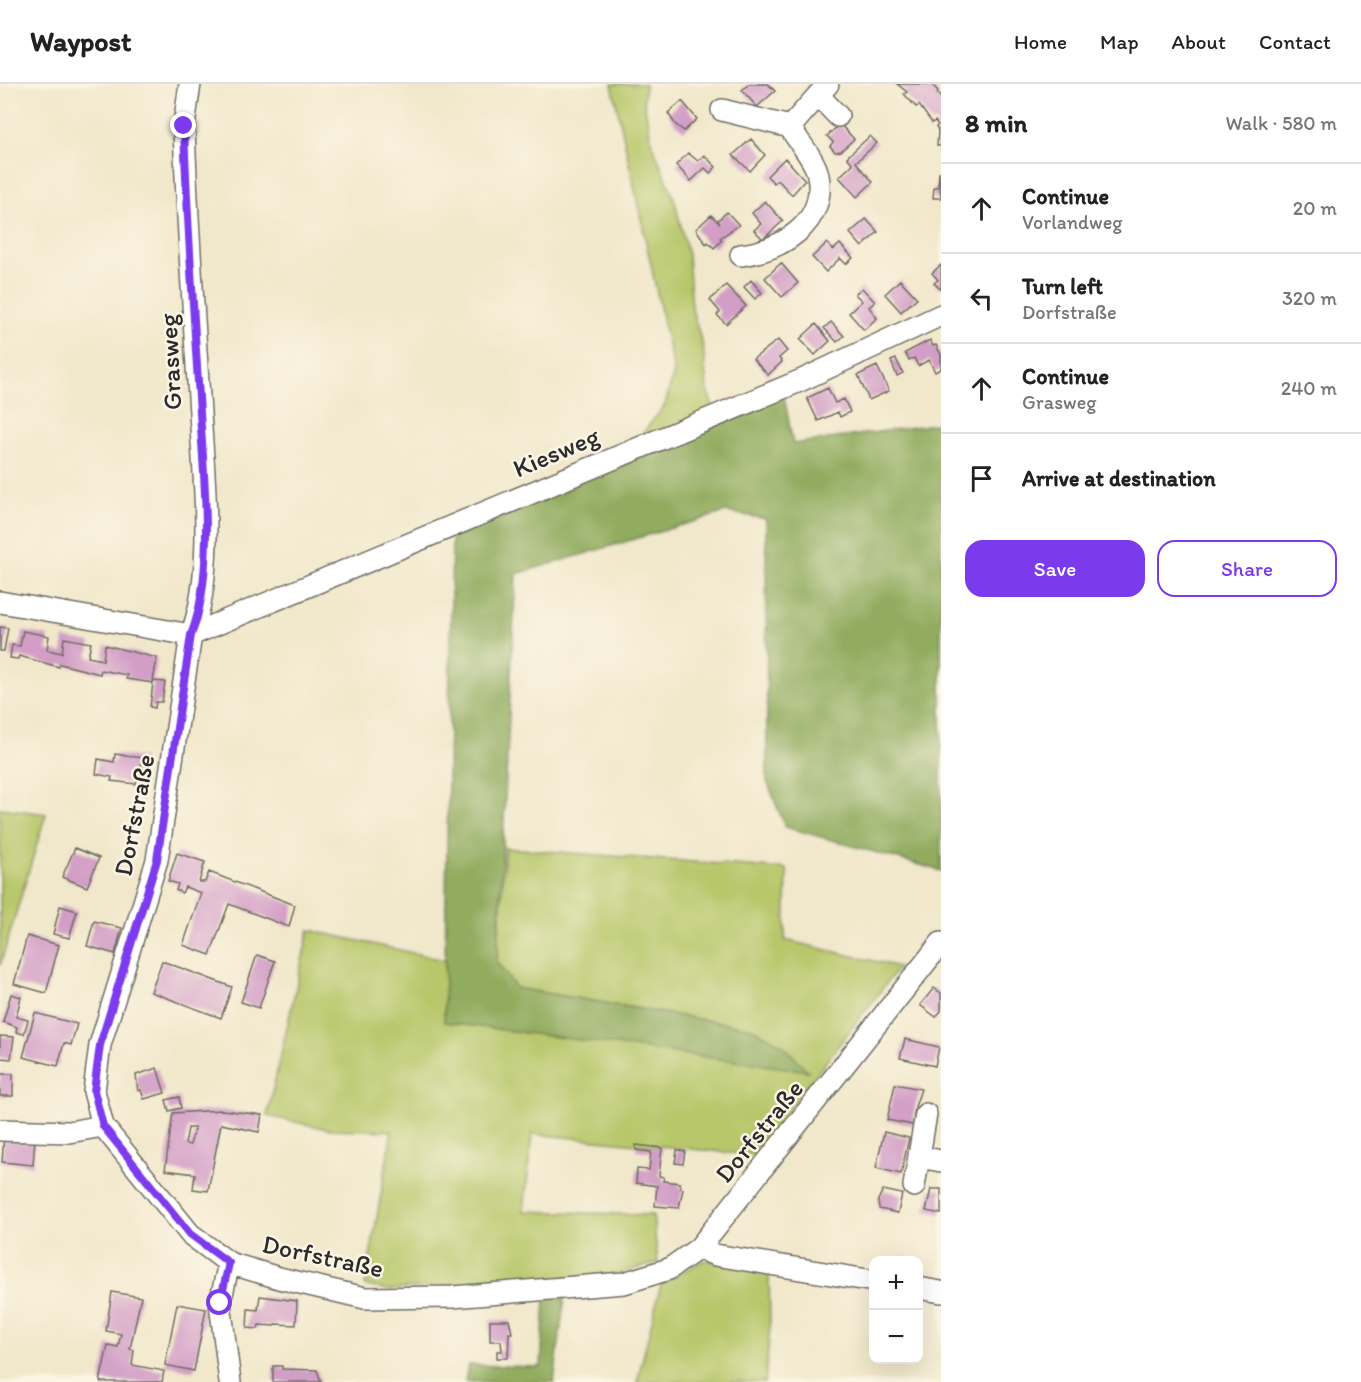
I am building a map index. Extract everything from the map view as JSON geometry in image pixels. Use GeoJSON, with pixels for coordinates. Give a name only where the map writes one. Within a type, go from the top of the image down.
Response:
{"type":"FeatureCollection","features":[{"type":"Feature","properties":{"kind":"street","name":"Grasweg"},"geometry":{"type":"LineString","coordinates":[[190,84],[184,126],[202,450],[205,559],[199,616],[191,635]]}},
{"type":"Feature","properties":{"kind":"street"},"geometry":{"type":"LineString","coordinates":[[790,127],[823,89],[838,116]]}},
{"type":"Feature","properties":{"kind":"street"},"geometry":{"type":"LineString","coordinates":[[722,110],[790,127],[818,174],[818,202],[806,224],[781,245],[759,253],[741,255]]}},
{"type":"Feature","properties":{"kind":"street","name":"Kiesweg"},"geometry":{"type":"LineString","coordinates":[[191,635],[802,380],[941,315]]}},
{"type":"Feature","properties":{"kind":"street"},"geometry":{"type":"LineString","coordinates":[[0,602],[191,635]]}},
{"type":"Feature","properties":{"kind":"street","name":"Dorfstraße"},"geometry":{"type":"LineString","coordinates":[[191,635],[157,860],[100,1045],[94,1091],[103,1126],[190,1234],[229,1263],[279,1278],[365,1298],[452,1297],[624,1283],[669,1269],[699,1248],[941,943]]}},
{"type":"Feature","properties":{"kind":"street"},"geometry":{"type":"LineString","coordinates":[[914,1186],[920,1157],[919,1145],[926,1114]]}},
{"type":"Feature","properties":{"kind":"street"},"geometry":{"type":"LineString","coordinates":[[0,1130],[69,1132],[103,1126]]}},
{"type":"Feature","properties":{"kind":"street"},"geometry":{"type":"LineString","coordinates":[[920,1157],[941,1161]]}},
{"type":"Feature","properties":{"kind":"street"},"geometry":{"type":"LineString","coordinates":[[699,1248],[715,1255],[869,1280]]}},
{"type":"Feature","properties":{"kind":"street"},"geometry":{"type":"LineString","coordinates":[[229,1263],[220,1303],[230,1382]]}},
{"type":"Feature","properties":{"kind":"street"},"geometry":{"type":"LineString","coordinates":[[923,1289],[941,1292]]}},
{"type":"Feature","properties":{"kind":"green space"},"geometry":{"type":"Polygon","coordinates":[[[612,84],[645,84],[644,102],[652,144],[674,198],[688,255],[692,309],[703,347],[707,388],[714,410],[635,443],[665,405],[674,372],[612,84]]]}},
{"type":"Feature","properties":{"kind":"green space"},"geometry":{"type":"Polygon","coordinates":[[[784,396],[793,444],[941,423],[941,871],[785,827],[767,781],[766,519],[726,512],[516,574],[497,963],[516,988],[752,1028],[783,1045],[808,1071],[444,1022],[452,536],[784,396]]]}},
{"type":"Feature","properties":{"kind":"green space"},"geometry":{"type":"Polygon","coordinates":[[[0,808],[46,814],[0,966],[0,808]]]}},
{"type":"Feature","properties":{"kind":"green space"},"geometry":{"type":"Polygon","coordinates":[[[505,848],[787,869],[785,940],[899,967],[754,1155],[532,1134],[524,1211],[653,1215],[658,1263],[617,1274],[388,1290],[365,1286],[392,1131],[328,1129],[267,1116],[309,930],[445,960],[445,1022],[752,1028],[516,988],[497,963],[505,848]]]}},
{"type":"Feature","properties":{"kind":"green space"},"geometry":{"type":"Polygon","coordinates":[[[704,1260],[769,1269],[770,1328],[765,1382],[637,1382],[661,1284],[704,1260]]]}},
{"type":"Feature","properties":{"kind":"green space"},"geometry":{"type":"Polygon","coordinates":[[[565,1296],[554,1382],[465,1382],[468,1365],[541,1367],[545,1297],[565,1296]]]}},
{"type":"Feature","properties":{"kind":"building"},"geometry":{"type":"Polygon","coordinates":[[[749,84],[768,84],[775,91],[757,107],[742,90],[749,84]]]}},
{"type":"Feature","properties":{"kind":"building"},"geometry":{"type":"Polygon","coordinates":[[[897,84],[931,84],[938,91],[941,98],[941,146],[937,146],[938,130],[936,127],[938,125],[935,121],[932,123],[919,105],[916,107],[904,94],[907,92],[897,84]]]}},
{"type":"Feature","properties":{"kind":"building"},"geometry":{"type":"Polygon","coordinates":[[[682,101],[697,119],[684,131],[675,124],[668,113],[682,101]]]}},
{"type":"Feature","properties":{"kind":"building"},"geometry":{"type":"Polygon","coordinates":[[[840,124],[854,139],[841,151],[835,152],[830,146],[833,142],[827,136],[840,124]]]}},
{"type":"Feature","properties":{"kind":"building"},"geometry":{"type":"Polygon","coordinates":[[[870,136],[877,143],[856,162],[873,182],[857,197],[839,177],[853,164],[847,157],[870,136]]]}},
{"type":"Feature","properties":{"kind":"building"},"geometry":{"type":"Polygon","coordinates":[[[751,139],[765,155],[750,171],[733,155],[751,139]]]}},
{"type":"Feature","properties":{"kind":"building"},"geometry":{"type":"Polygon","coordinates":[[[688,153],[698,161],[704,155],[716,167],[710,173],[705,168],[691,181],[676,165],[688,153]]]}},
{"type":"Feature","properties":{"kind":"building"},"geometry":{"type":"Polygon","coordinates":[[[785,158],[805,180],[792,195],[778,180],[774,183],[767,176],[785,158]]]}},
{"type":"Feature","properties":{"kind":"building"},"geometry":{"type":"Polygon","coordinates":[[[939,171],[941,198],[933,198],[934,187],[938,187],[939,171]]]}},
{"type":"Feature","properties":{"kind":"building"},"geometry":{"type":"Polygon","coordinates":[[[765,201],[783,221],[763,239],[754,230],[761,224],[752,213],[765,201]]]}},
{"type":"Feature","properties":{"kind":"building"},"geometry":{"type":"Polygon","coordinates":[[[727,212],[739,225],[720,238],[722,240],[714,248],[708,242],[706,244],[696,229],[711,215],[720,224],[718,220],[727,212]]]}},
{"type":"Feature","properties":{"kind":"building"},"geometry":{"type":"Polygon","coordinates":[[[866,219],[878,232],[862,247],[850,233],[866,219]]]}},
{"type":"Feature","properties":{"kind":"building"},"geometry":{"type":"Polygon","coordinates":[[[827,243],[833,250],[840,244],[853,258],[846,264],[840,258],[826,272],[812,257],[827,243]]]}},
{"type":"Feature","properties":{"kind":"building"},"geometry":{"type":"Polygon","coordinates":[[[781,263],[798,283],[782,297],[765,278],[781,263]]]}},
{"type":"Feature","properties":{"kind":"building"},"geometry":{"type":"Polygon","coordinates":[[[941,265],[941,290],[934,283],[938,280],[932,273],[941,265]]]}},
{"type":"Feature","properties":{"kind":"building"},"geometry":{"type":"Polygon","coordinates":[[[751,280],[762,293],[755,299],[744,287],[751,280]]]}},
{"type":"Feature","properties":{"kind":"building"},"geometry":{"type":"Polygon","coordinates":[[[900,280],[917,298],[901,312],[885,294],[900,280]]]}},
{"type":"Feature","properties":{"kind":"building"},"geometry":{"type":"Polygon","coordinates":[[[726,285],[746,306],[726,324],[717,315],[720,312],[710,300],[726,285]]]}},
{"type":"Feature","properties":{"kind":"building"},"geometry":{"type":"Polygon","coordinates":[[[862,288],[875,302],[869,307],[877,318],[864,330],[849,313],[862,301],[855,294],[862,288]]]}},
{"type":"Feature","properties":{"kind":"building"},"geometry":{"type":"Polygon","coordinates":[[[831,322],[844,336],[837,342],[824,328],[831,322]]]}},
{"type":"Feature","properties":{"kind":"building"},"geometry":{"type":"Polygon","coordinates":[[[816,324],[830,341],[815,355],[800,339],[816,324]]]}},
{"type":"Feature","properties":{"kind":"building"},"geometry":{"type":"Polygon","coordinates":[[[778,340],[787,351],[779,358],[782,362],[768,375],[753,359],[778,340]]]}},
{"type":"Feature","properties":{"kind":"building"},"geometry":{"type":"Polygon","coordinates":[[[930,340],[933,346],[936,345],[941,355],[941,369],[935,372],[929,360],[918,366],[914,358],[909,360],[905,353],[930,340]]]}},
{"type":"Feature","properties":{"kind":"building"},"geometry":{"type":"Polygon","coordinates":[[[896,359],[903,373],[897,376],[891,361],[896,359]]]}},
{"type":"Feature","properties":{"kind":"building"},"geometry":{"type":"Polygon","coordinates":[[[877,366],[889,391],[869,400],[858,375],[877,366]]]}},
{"type":"Feature","properties":{"kind":"building"},"geometry":{"type":"Polygon","coordinates":[[[828,388],[835,403],[844,399],[850,412],[840,417],[838,412],[818,421],[807,398],[828,388]]]}},
{"type":"Feature","properties":{"kind":"building"},"geometry":{"type":"Polygon","coordinates":[[[0,627],[8,628],[4,651],[0,651],[0,627]]]}},
{"type":"Feature","properties":{"kind":"building"},"geometry":{"type":"Polygon","coordinates":[[[23,631],[49,636],[47,650],[62,653],[64,638],[91,643],[88,657],[103,660],[105,645],[157,658],[153,681],[165,682],[162,702],[156,702],[155,708],[150,707],[153,683],[126,679],[127,675],[101,670],[100,674],[60,664],[59,667],[19,656],[18,659],[10,658],[12,645],[20,646],[23,631]]]}},
{"type":"Feature","properties":{"kind":"building"},"geometry":{"type":"Polygon","coordinates":[[[115,754],[143,758],[136,784],[111,781],[112,777],[96,774],[98,759],[114,762],[115,754]]]}},
{"type":"Feature","properties":{"kind":"building"},"geometry":{"type":"Polygon","coordinates":[[[75,848],[99,858],[87,887],[62,877],[75,848]]]}},
{"type":"Feature","properties":{"kind":"building"},"geometry":{"type":"Polygon","coordinates":[[[177,853],[205,862],[199,882],[205,882],[209,872],[295,905],[289,927],[229,904],[210,955],[183,945],[201,893],[185,887],[182,893],[176,890],[178,884],[168,881],[177,853]]]}},
{"type":"Feature","properties":{"kind":"building"},"geometry":{"type":"Polygon","coordinates":[[[60,906],[77,911],[69,938],[53,934],[60,906]]]}},
{"type":"Feature","properties":{"kind":"building"},"geometry":{"type":"Polygon","coordinates":[[[94,921],[122,928],[115,954],[87,946],[94,921]]]}},
{"type":"Feature","properties":{"kind":"building"},"geometry":{"type":"Polygon","coordinates":[[[27,936],[59,945],[46,993],[14,984],[27,936]]]}},
{"type":"Feature","properties":{"kind":"building"},"geometry":{"type":"Polygon","coordinates":[[[257,955],[275,961],[259,1008],[241,1002],[257,955]]]}},
{"type":"Feature","properties":{"kind":"building"},"geometry":{"type":"Polygon","coordinates":[[[162,961],[232,987],[221,1018],[151,992],[162,961]]]}},
{"type":"Feature","properties":{"kind":"building"},"geometry":{"type":"Polygon","coordinates":[[[934,988],[941,993],[941,1011],[936,1017],[920,1005],[934,988]]]}},
{"type":"Feature","properties":{"kind":"building"},"geometry":{"type":"Polygon","coordinates":[[[11,994],[21,997],[16,1017],[28,1020],[24,1034],[16,1032],[17,1027],[3,1022],[11,994]]]}},
{"type":"Feature","properties":{"kind":"building"},"geometry":{"type":"Polygon","coordinates":[[[35,1013],[77,1024],[71,1045],[64,1043],[58,1066],[23,1057],[35,1013]]]}},
{"type":"Feature","properties":{"kind":"building"},"geometry":{"type":"Polygon","coordinates":[[[0,1036],[14,1037],[11,1059],[0,1058],[0,1036]]]}},
{"type":"Feature","properties":{"kind":"building"},"geometry":{"type":"Polygon","coordinates":[[[905,1039],[939,1047],[935,1066],[900,1058],[905,1039]]]}},
{"type":"Feature","properties":{"kind":"building"},"geometry":{"type":"Polygon","coordinates":[[[157,1068],[165,1093],[144,1099],[141,1090],[138,1091],[136,1075],[157,1068]]]}},
{"type":"Feature","properties":{"kind":"building"},"geometry":{"type":"Polygon","coordinates":[[[0,1074],[13,1074],[13,1096],[0,1096],[0,1074]]]}},
{"type":"Feature","properties":{"kind":"building"},"geometry":{"type":"Polygon","coordinates":[[[895,1084],[921,1089],[915,1107],[913,1125],[887,1120],[895,1084]]]}},
{"type":"Feature","properties":{"kind":"building"},"geometry":{"type":"Polygon","coordinates":[[[179,1097],[181,1108],[169,1111],[166,1100],[179,1097]]]}},
{"type":"Feature","properties":{"kind":"building"},"geometry":{"type":"Polygon","coordinates":[[[222,1110],[262,1115],[259,1132],[221,1124],[208,1191],[193,1189],[195,1174],[165,1170],[173,1113],[222,1110]],[[188,1128],[185,1144],[190,1145],[195,1128],[188,1128]]]}},
{"type":"Feature","properties":{"kind":"building"},"geometry":{"type":"Polygon","coordinates":[[[884,1132],[909,1138],[901,1174],[876,1168],[884,1132]]]}},
{"type":"Feature","properties":{"kind":"building"},"geometry":{"type":"Polygon","coordinates":[[[4,1135],[35,1138],[33,1165],[2,1162],[4,1135]]]}},
{"type":"Feature","properties":{"kind":"building"},"geometry":{"type":"Polygon","coordinates":[[[636,1145],[662,1148],[659,1176],[664,1177],[663,1181],[680,1183],[680,1188],[683,1189],[679,1208],[655,1206],[657,1186],[636,1183],[637,1169],[649,1170],[651,1152],[636,1150],[636,1145]]]}},
{"type":"Feature","properties":{"kind":"building"},"geometry":{"type":"Polygon","coordinates":[[[677,1150],[685,1151],[683,1164],[675,1163],[677,1150]]]}},
{"type":"Feature","properties":{"kind":"building"},"geometry":{"type":"Polygon","coordinates":[[[931,1189],[941,1189],[941,1214],[926,1211],[931,1189]]]}},
{"type":"Feature","properties":{"kind":"building"},"geometry":{"type":"Polygon","coordinates":[[[883,1190],[902,1194],[898,1213],[879,1209],[878,1200],[883,1190]]]}},
{"type":"Feature","properties":{"kind":"building"},"geometry":{"type":"Polygon","coordinates":[[[112,1292],[141,1297],[130,1349],[134,1350],[132,1365],[164,1371],[162,1382],[100,1382],[108,1345],[118,1347],[121,1334],[106,1331],[112,1292]]]}},
{"type":"Feature","properties":{"kind":"building"},"geometry":{"type":"Polygon","coordinates":[[[260,1296],[297,1301],[296,1325],[275,1324],[275,1326],[259,1325],[258,1329],[247,1328],[248,1309],[258,1310],[260,1296]]]}},
{"type":"Feature","properties":{"kind":"building"},"geometry":{"type":"Polygon","coordinates":[[[177,1304],[206,1309],[194,1371],[165,1365],[177,1304]]]}},
{"type":"Feature","properties":{"kind":"building"},"geometry":{"type":"Polygon","coordinates":[[[490,1320],[509,1320],[512,1333],[509,1333],[508,1358],[497,1358],[497,1351],[502,1351],[501,1341],[490,1341],[490,1320]]]}},
{"type":"Feature","properties":{"kind":"building"},"geometry":{"type":"Polygon","coordinates":[[[273,1366],[282,1366],[282,1369],[317,1370],[321,1382],[273,1382],[273,1366]]]}},
{"type":"Feature","properties":{"kind":"route"},"geometry":{"type":"LineString","coordinates":[[184,126],[202,450],[205,559],[199,616],[191,635],[157,860],[100,1045],[94,1091],[99,1118],[103,1126],[190,1234],[229,1263],[220,1303]]}}]}
